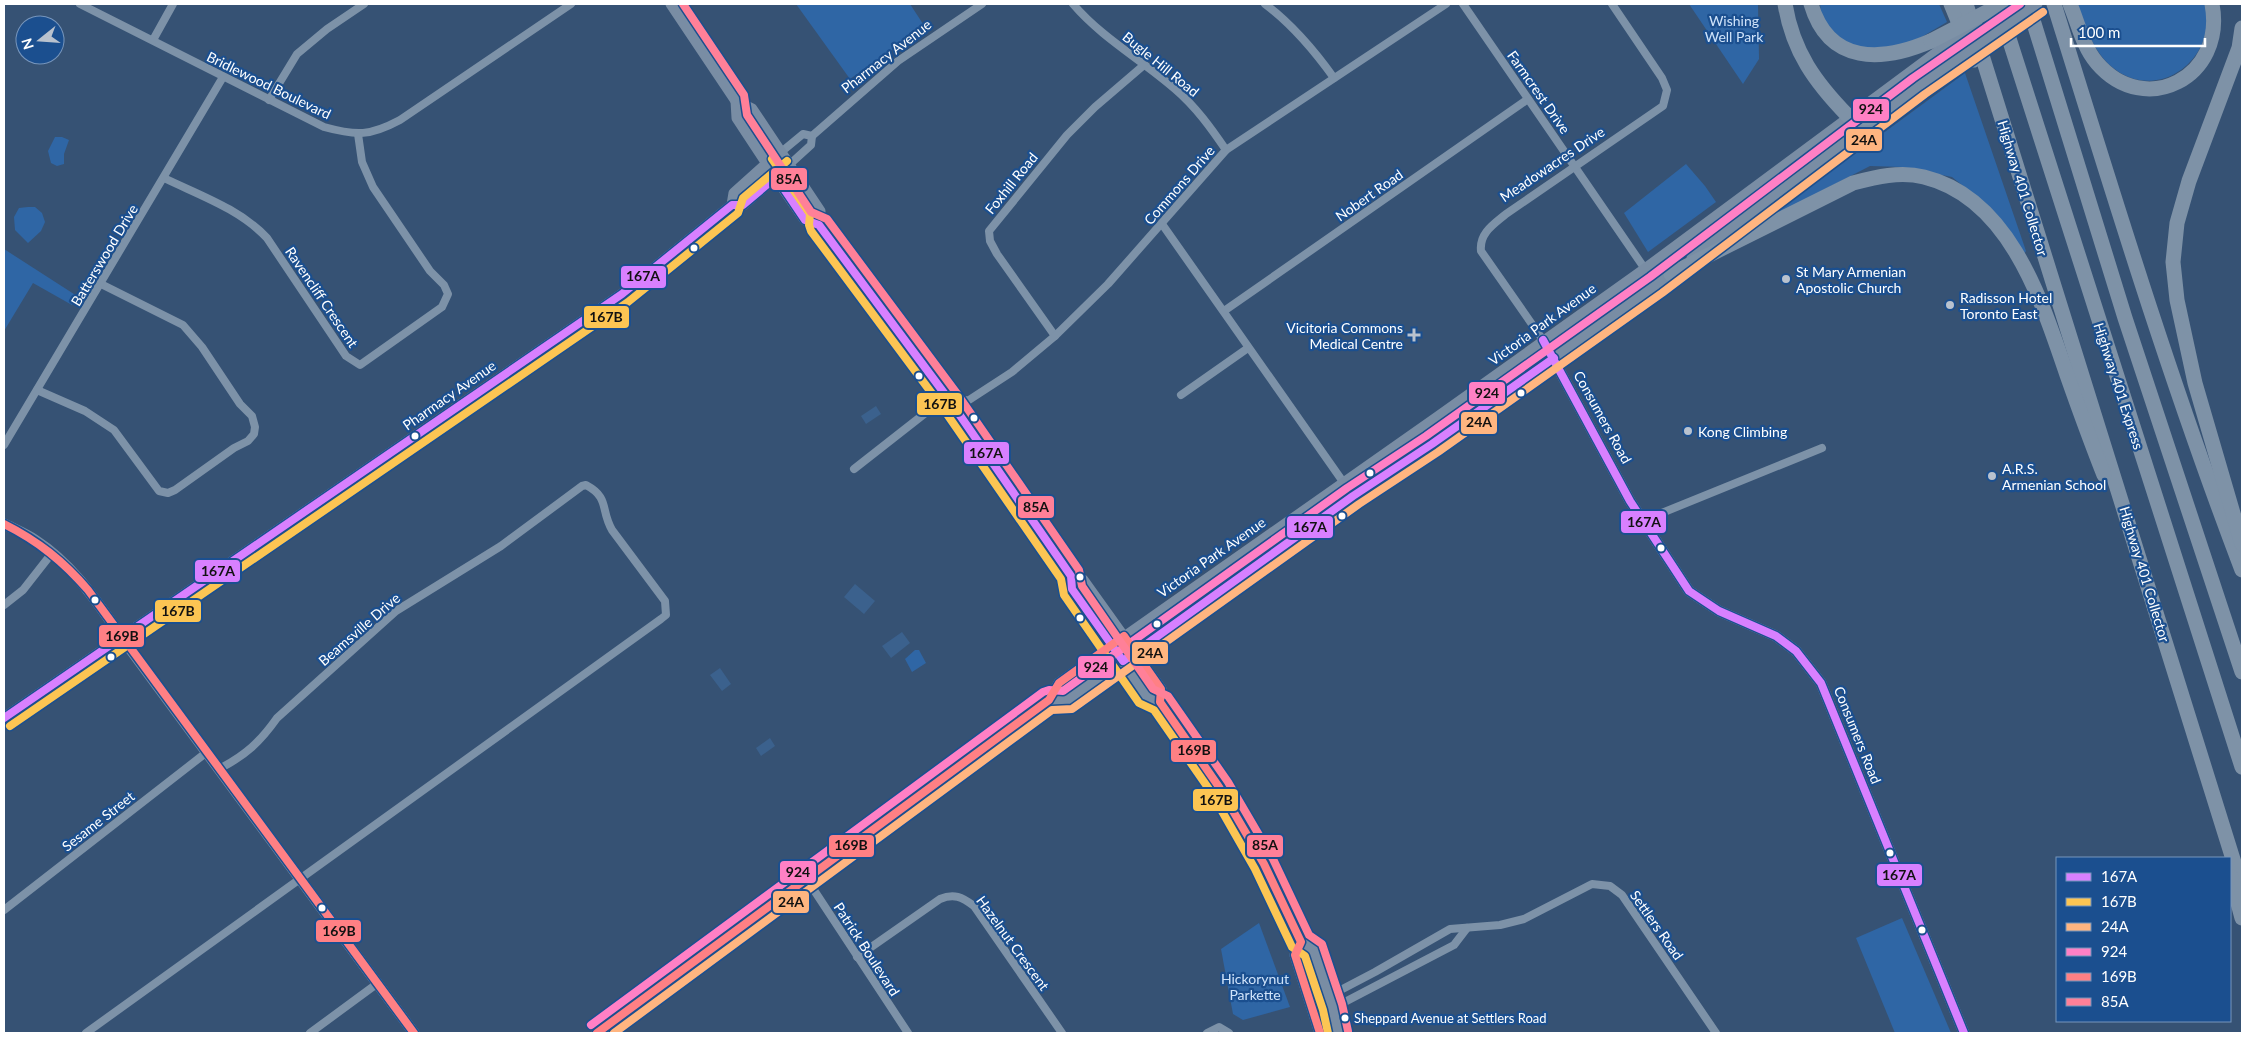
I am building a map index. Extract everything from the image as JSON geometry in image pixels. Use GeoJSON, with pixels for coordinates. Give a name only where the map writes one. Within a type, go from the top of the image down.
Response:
{"type":"FeatureCollection","features":[{"type":"Feature","properties":{"kind":"highway"},"geometry":{"type":"LineString","coordinates":[[1785,4],[1789,27],[1799,54],[1822,87],[1848,116],[1864,118],[1880,116]]}},
{"type":"Feature","properties":{"kind":"highway"},"geometry":{"type":"LineString","coordinates":[[1811,4],[1818,21],[1831,38],[1845,48],[1862,54],[1886,55],[1937,44],[2001,4]]}},
{"type":"Feature","properties":{"kind":"highway"},"geometry":{"type":"LineString","coordinates":[[1951,4],[2017,169]]}},
{"type":"Feature","properties":{"kind":"highway","name":"Highway 401 Collector"},"geometry":{"type":"LineString","coordinates":[[1966,4],[2242,888]]}},
{"type":"Feature","properties":{"kind":"highway","name":"Highway 401 Express"},"geometry":{"type":"LineString","coordinates":[[2001,4],[2242,767]]}},
{"type":"Feature","properties":{"kind":"highway","name":"Highway 401 Express"},"geometry":{"type":"LineString","coordinates":[[2028,4],[2131,336],[2242,672]]}},
{"type":"Feature","properties":{"kind":"highway"},"geometry":{"type":"LineString","coordinates":[[2054,4],[2152,316],[2205,474],[2242,570]]}},
{"type":"Feature","properties":{"kind":"highway"},"geometry":{"type":"LineString","coordinates":[[2070,4],[2084,41],[2096,62],[2118,80],[2142,88],[2158,88],[2183,79],[2203,61],[2210,48],[2214,32],[2212,4]]}},
{"type":"Feature","properties":{"kind":"highway"},"geometry":{"type":"LineString","coordinates":[[2242,28],[2240,48],[2189,181],[2177,223],[2173,262],[2177,300],[2195,383],[2242,544]]}},
{"type":"Feature","properties":{"kind":"highway"},"geometry":{"type":"LineString","coordinates":[[1671,274],[1853,183],[1876,176],[1901,174],[1923,176],[1945,183],[1963,193],[1980,207],[1995,224],[2034,284],[2088,434],[2148,584]]}},
{"type":"Feature","properties":{"kind":"highway"},"geometry":{"type":"LineString","coordinates":[[2192,727],[2226,857]]}},
{"type":"Feature","properties":{"kind":"highway"},"geometry":{"type":"LineString","coordinates":[[2231,874],[2242,918]]}},
{"type":"Feature","properties":{"kind":"main road"},"geometry":{"type":"LineString","coordinates":[[671,4],[736,101],[752,109],[820,211],[819,225]]}},
{"type":"Feature","properties":{"kind":"main road","name":"Victoria Park Avenue"},"geometry":{"type":"LineString","coordinates":[[1049,700],[1066,701],[1353,496],[1432,444],[1671,274],[1947,66],[2037,4]]}},
{"type":"Feature","properties":{"kind":"main road","name":"Victoria Park Avenue"},"geometry":{"type":"LineString","coordinates":[[597,1033],[1049,700],[1059,683],[1439,416],[1645,268],[1848,116],[1937,44]]}},
{"type":"Feature","properties":{"kind":"main road"},"geometry":{"type":"LineString","coordinates":[[736,101],[737,118],[805,220],[819,225],[950,401],[1071,576],[1072,589],[1113,645],[1147,697],[1160,702]]}},
{"type":"Feature","properties":{"kind":"main road","name":"Pharmacy Avenue"},"geometry":{"type":"LineString","coordinates":[[732,206],[734,193],[780,153]]}},
{"type":"Feature","properties":{"kind":"main road","name":"Pharmacy Avenue"},"geometry":{"type":"LineString","coordinates":[[4,718],[622,294],[732,206],[743,205],[789,165]]}},
{"type":"Feature","properties":{"kind":"main road","name":"Meadowacres Drive"},"geometry":{"type":"LineString","coordinates":[[1543,340],[1554,358]]}},
{"type":"Feature","properties":{"kind":"main road","name":"Consumers Road"},"geometry":{"type":"LineString","coordinates":[[1554,358],[1642,521],[1689,591],[1719,612],[1776,636],[1796,651],[1821,683],[1964,1033]]}},
{"type":"Feature","properties":{"kind":"main road"},"geometry":{"type":"LineString","coordinates":[[4,524],[34,539],[52,553],[74,573],[96,599],[122,638],[414,1033]]}},
{"type":"Feature","properties":{"kind":"main road"},"geometry":{"type":"LineString","coordinates":[[1071,576],[1083,580],[1136,652],[1160,689],[1160,702],[1223,794],[1264,864],[1301,942],[1313,949],[1334,1007],[1338,1033]]}},
{"type":"Feature","properties":{"kind":"main road"},"geometry":{"type":"LineString","coordinates":[[1301,942],[1295,955],[1320,1033]]}},
{"type":"Feature","properties":{"kind":"street","name":"Bridlewood Boulevard"},"geometry":{"type":"LineString","coordinates":[[80,4],[324,128],[358,134],[373,132],[400,120],[571,4]]}},
{"type":"Feature","properties":{"kind":"street"},"geometry":{"type":"LineString","coordinates":[[153,40],[173,4]]}},
{"type":"Feature","properties":{"kind":"street"},"geometry":{"type":"LineString","coordinates":[[269,100],[297,54],[327,29],[364,4]]}},
{"type":"Feature","properties":{"kind":"street","name":"Pharmacy Avenue"},"geometry":{"type":"LineString","coordinates":[[789,165],[811,146],[812,136],[898,61],[979,4]]}},
{"type":"Feature","properties":{"kind":"street","name":"Bugle Hill Road"},"geometry":{"type":"LineString","coordinates":[[1073,4],[1087,21],[1175,89],[1201,114],[1226,150]]}},
{"type":"Feature","properties":{"kind":"street"},"geometry":{"type":"LineString","coordinates":[[1265,4],[1286,20],[1310,45],[1334,78]]}},
{"type":"Feature","properties":{"kind":"street","name":"Commons Drive"},"geometry":{"type":"LineString","coordinates":[[854,468],[928,411],[950,401],[969,400],[1012,372],[1055,336],[1108,284],[1226,150],[1446,4]]}},
{"type":"Feature","properties":{"kind":"street","name":"Farmcrest Drive"},"geometry":{"type":"LineString","coordinates":[[1463,4],[1645,268]]}},
{"type":"Feature","properties":{"kind":"street","name":"Meadowacres Drive"},"geometry":{"type":"LineString","coordinates":[[1543,340],[1480,251],[1480,243],[1486,230],[1506,214],[1663,106],[1667,90],[1662,78],[1612,4]]}},
{"type":"Feature","properties":{"kind":"street","name":"Foxhill Road"},"geometry":{"type":"LineString","coordinates":[[1055,336],[997,254],[990,241],[989,231],[1067,135],[1095,107],[1144,65]]}},
{"type":"Feature","properties":{"kind":"street","name":"Batterswood Drive"},"geometry":{"type":"LineString","coordinates":[[4,445],[223,77]]}},
{"type":"Feature","properties":{"kind":"street","name":"Nobert Road"},"geometry":{"type":"LineString","coordinates":[[1224,312],[1528,99]]}},
{"type":"Feature","properties":{"kind":"street","name":"Ravencliff Crescent"},"geometry":{"type":"LineString","coordinates":[[164,178],[236,212],[258,229],[267,238],[346,356],[360,365],[442,307],[448,294],[444,285],[430,271],[373,187],[362,162],[358,134]]}},
{"type":"Feature","properties":{"kind":"street","name":"Pharmacy Avenue"},"geometry":{"type":"LineString","coordinates":[[780,153],[803,134],[812,136]]}},
{"type":"Feature","properties":{"kind":"street"},"geometry":{"type":"LineString","coordinates":[[1162,224],[1353,496]]}},
{"type":"Feature","properties":{"kind":"street"},"geometry":{"type":"LineString","coordinates":[[37,390],[85,411],[114,430],[159,491],[168,493],[234,448],[248,441],[254,434],[255,427],[252,416],[240,404],[202,347],[183,325],[101,284]]}},
{"type":"Feature","properties":{"kind":"street"},"geometry":{"type":"LineString","coordinates":[[1181,395],[1248,348]]}},
{"type":"Feature","properties":{"kind":"street"},"geometry":{"type":"LineString","coordinates":[[1642,521],[1822,448]]}},
{"type":"Feature","properties":{"kind":"street","name":"Beamsville Drive"},"geometry":{"type":"LineString","coordinates":[[220,769],[237,760],[262,739],[278,718],[396,611],[502,546],[582,486],[586,484],[596,490],[602,497],[607,520],[665,602],[666,615],[300,878]]}},
{"type":"Feature","properties":{"kind":"street"},"geometry":{"type":"LineString","coordinates":[[4,605],[23,590],[52,553]]}},
{"type":"Feature","properties":{"kind":"street","name":"Sesame Street"},"geometry":{"type":"LineString","coordinates":[[4,910],[207,752]]}},
{"type":"Feature","properties":{"kind":"street"},"geometry":{"type":"LineString","coordinates":[[86,1033],[300,878]]}},
{"type":"Feature","properties":{"kind":"street","name":"Patrick Boulevard"},"geometry":{"type":"LineString","coordinates":[[806,878],[908,1033]]}},
{"type":"Feature","properties":{"kind":"street","name":"Settlers Road"},"geometry":{"type":"LineString","coordinates":[[1312,1005],[1450,929],[1467,928],[1476,925],[1500,925],[1524,920],[1592,884],[1610,886],[1622,895],[1716,1033]]}},
{"type":"Feature","properties":{"kind":"street","name":"Hazelnut Crescent"},"geometry":{"type":"LineString","coordinates":[[857,957],[940,899],[948,895],[963,898],[974,906],[1062,1033]]}},
{"type":"Feature","properties":{"kind":"street"},"geometry":{"type":"LineString","coordinates":[[1316,1017],[1454,945],[1467,928]]}},
{"type":"Feature","properties":{"kind":"street"},"geometry":{"type":"LineString","coordinates":[[310,1033],[378,983]]}},
{"type":"Feature","properties":{"kind":"street"},"geometry":{"type":"LineString","coordinates":[[1207,1033],[1220,1027],[1229,1033]]}},
{"type":"Feature","properties":{"kind":"green space"},"geometry":{"type":"Polygon","coordinates":[[[796,4],[910,4],[925,27],[850,79],[796,4]]]}},
{"type":"Feature","properties":{"kind":"green space","name":"Wishing Well Park"},"geometry":{"type":"Polygon","coordinates":[[[1689,4],[1758,4],[1759,59],[1743,84],[1689,4]]]}},
{"type":"Feature","properties":{"kind":"green space"},"geometry":{"type":"Polygon","coordinates":[[[1820,4],[1939,4],[1947,22],[1903,48],[1867,51],[1839,42],[1822,22],[1820,4]]]}},
{"type":"Feature","properties":{"kind":"green space"},"geometry":{"type":"Polygon","coordinates":[[[2077,4],[2205,4],[2207,24],[2203,42],[2194,58],[2181,70],[2165,78],[2148,81],[2130,77],[2105,61],[2090,38],[2077,4]]]}},
{"type":"Feature","properties":{"kind":"green space"},"geometry":{"type":"Polygon","coordinates":[[[1965,73],[2026,251],[2022,257],[1989,207],[1952,177],[1902,167],[1870,166],[1765,220],[1965,73]]]}},
{"type":"Feature","properties":{"kind":"green space"},"geometry":{"type":"Polygon","coordinates":[[[55,137],[69,140],[64,154],[64,164],[57,166],[51,163],[48,151],[55,137]]]}},
{"type":"Feature","properties":{"kind":"green space"},"geometry":{"type":"Polygon","coordinates":[[[1686,164],[1716,202],[1648,252],[1624,213],[1686,164]]]}},
{"type":"Feature","properties":{"kind":"green space"},"geometry":{"type":"Polygon","coordinates":[[[35,207],[42,213],[45,222],[41,231],[28,243],[15,230],[14,217],[19,208],[35,207]]]}},
{"type":"Feature","properties":{"kind":"green space"},"geometry":{"type":"Polygon","coordinates":[[[4,249],[77,296],[72,305],[33,283],[4,331],[4,249]]]}},
{"type":"Feature","properties":{"kind":"green space"},"geometry":{"type":"Polygon","coordinates":[[[915,650],[919,650],[926,663],[912,672],[905,659],[915,650]]]}},
{"type":"Feature","properties":{"kind":"green space"},"geometry":{"type":"Polygon","coordinates":[[[1902,918],[1951,1033],[1895,1033],[1856,938],[1902,918]]]}},
{"type":"Feature","properties":{"kind":"green space","name":"Hickorynut Parkette"},"geometry":{"type":"Polygon","coordinates":[[[1259,923],[1290,1007],[1243,1020],[1233,1014],[1221,949],[1259,923]]]}},
{"type":"Feature","properties":{"kind":"shaded area"},"geometry":{"type":"Polygon","coordinates":[[[876,406],[881,414],[866,424],[861,416],[876,406]]]}},
{"type":"Feature","properties":{"kind":"shaded area"},"geometry":{"type":"Polygon","coordinates":[[[855,584],[875,601],[864,614],[844,597],[855,584]]]}},
{"type":"Feature","properties":{"kind":"shaded area"},"geometry":{"type":"Polygon","coordinates":[[[902,632],[910,643],[891,658],[882,646],[902,632]]]}},
{"type":"Feature","properties":{"kind":"shaded area"},"geometry":{"type":"Polygon","coordinates":[[[720,668],[731,684],[722,691],[710,675],[720,668]]]}},
{"type":"Feature","properties":{"kind":"shaded area"},"geometry":{"type":"Polygon","coordinates":[[[770,738],[775,746],[761,756],[756,748],[770,738]]]}},
{"type":"Feature","properties":{"kind":"transit line","name":"85A"},"geometry":{"type":"LineString","coordinates":[[683,4],[744,95],[747,115],[811,212],[827,219],[958,395],[1079,570],[1082,586],[1153,689],[1168,696],[1228,782],[1273,859],[1309,935],[1322,944],[1342,1004],[1348,1031]]}},
{"type":"Feature","properties":{"kind":"transit line","name":"924"},"geometry":{"type":"LineString","coordinates":[[591,1025],[1043,692],[1049,690],[1063,691],[1347,488],[1426,436],[1650,277],[1913,78],[2020,4]]}},
{"type":"Feature","properties":{"kind":"transit line","name":"24A"},"geometry":{"type":"LineString","coordinates":[[614,1033],[1052,710],[1072,709],[1359,504],[1438,452],[1662,293],[1925,94],[2043,12]]}},
{"type":"Feature","properties":{"kind":"transit line","name":"167B"},"geometry":{"type":"LineString","coordinates":[[772,159],[810,214],[809,225],[811,231],[942,407],[1061,579],[1064,595],[1139,703],[1154,710],[1211,792],[1255,869],[1292,947],[1305,956],[1323,1010],[1328,1033]]}},
{"type":"Feature","properties":{"kind":"transit line","name":"167B"},"geometry":{"type":"LineString","coordinates":[[10,726],[628,302],[738,213],[743,198],[787,161]]}},
{"type":"Feature","properties":{"kind":"transit line","name":"167A"},"geometry":{"type":"LineString","coordinates":[[4,718],[622,294],[732,205],[743,205],[776,177],[805,220],[819,225],[950,401],[1071,576],[1072,589],[1123,661],[1353,496],[1432,444],[1554,358]]}},
{"type":"Feature","properties":{"kind":"transit line","name":"167A"},"geometry":{"type":"LineString","coordinates":[[1543,340],[1630,501],[1689,591],[1719,611],[1776,636],[1796,651],[1821,683],[1964,1033]]}},
{"type":"Feature","properties":{"kind":"transit line","name":"169B"},"geometry":{"type":"LineString","coordinates":[[4,524],[28,537],[49,552],[88,590],[414,1033]]}},
{"type":"Feature","properties":{"kind":"transit line","name":"169B"},"geometry":{"type":"LineString","coordinates":[[597,1033],[1049,700],[1059,683],[1124,636],[1161,689],[1160,702],[1219,787],[1264,864],[1301,942],[1295,955],[1320,1033]]}},
{"type":"Feature","properties":{"kind":"place","name":"St Mary Armenian Apostolic Church"},"geometry":{"type":"Point","coordinates":[1786,279]}},
{"type":"Feature","properties":{"kind":"place","name":"Radisson Hotel Toronto East"},"geometry":{"type":"Point","coordinates":[1950,305]}},
{"type":"Feature","properties":{"kind":"place","name":"Vicitoria Commons Medical Centre"},"geometry":{"type":"Point","coordinates":[1414,335]}},
{"type":"Feature","properties":{"kind":"place","name":"Kong Climbing"},"geometry":{"type":"Point","coordinates":[1688,431]}},
{"type":"Feature","properties":{"kind":"place","name":"A.R.S. Armenian School"},"geometry":{"type":"Point","coordinates":[1992,476]}},
{"type":"Feature","properties":{"kind":"place","name":"Sheppard Avenue at Settlers Road"},"geometry":{"type":"Point","coordinates":[1345,1018]}}]}
